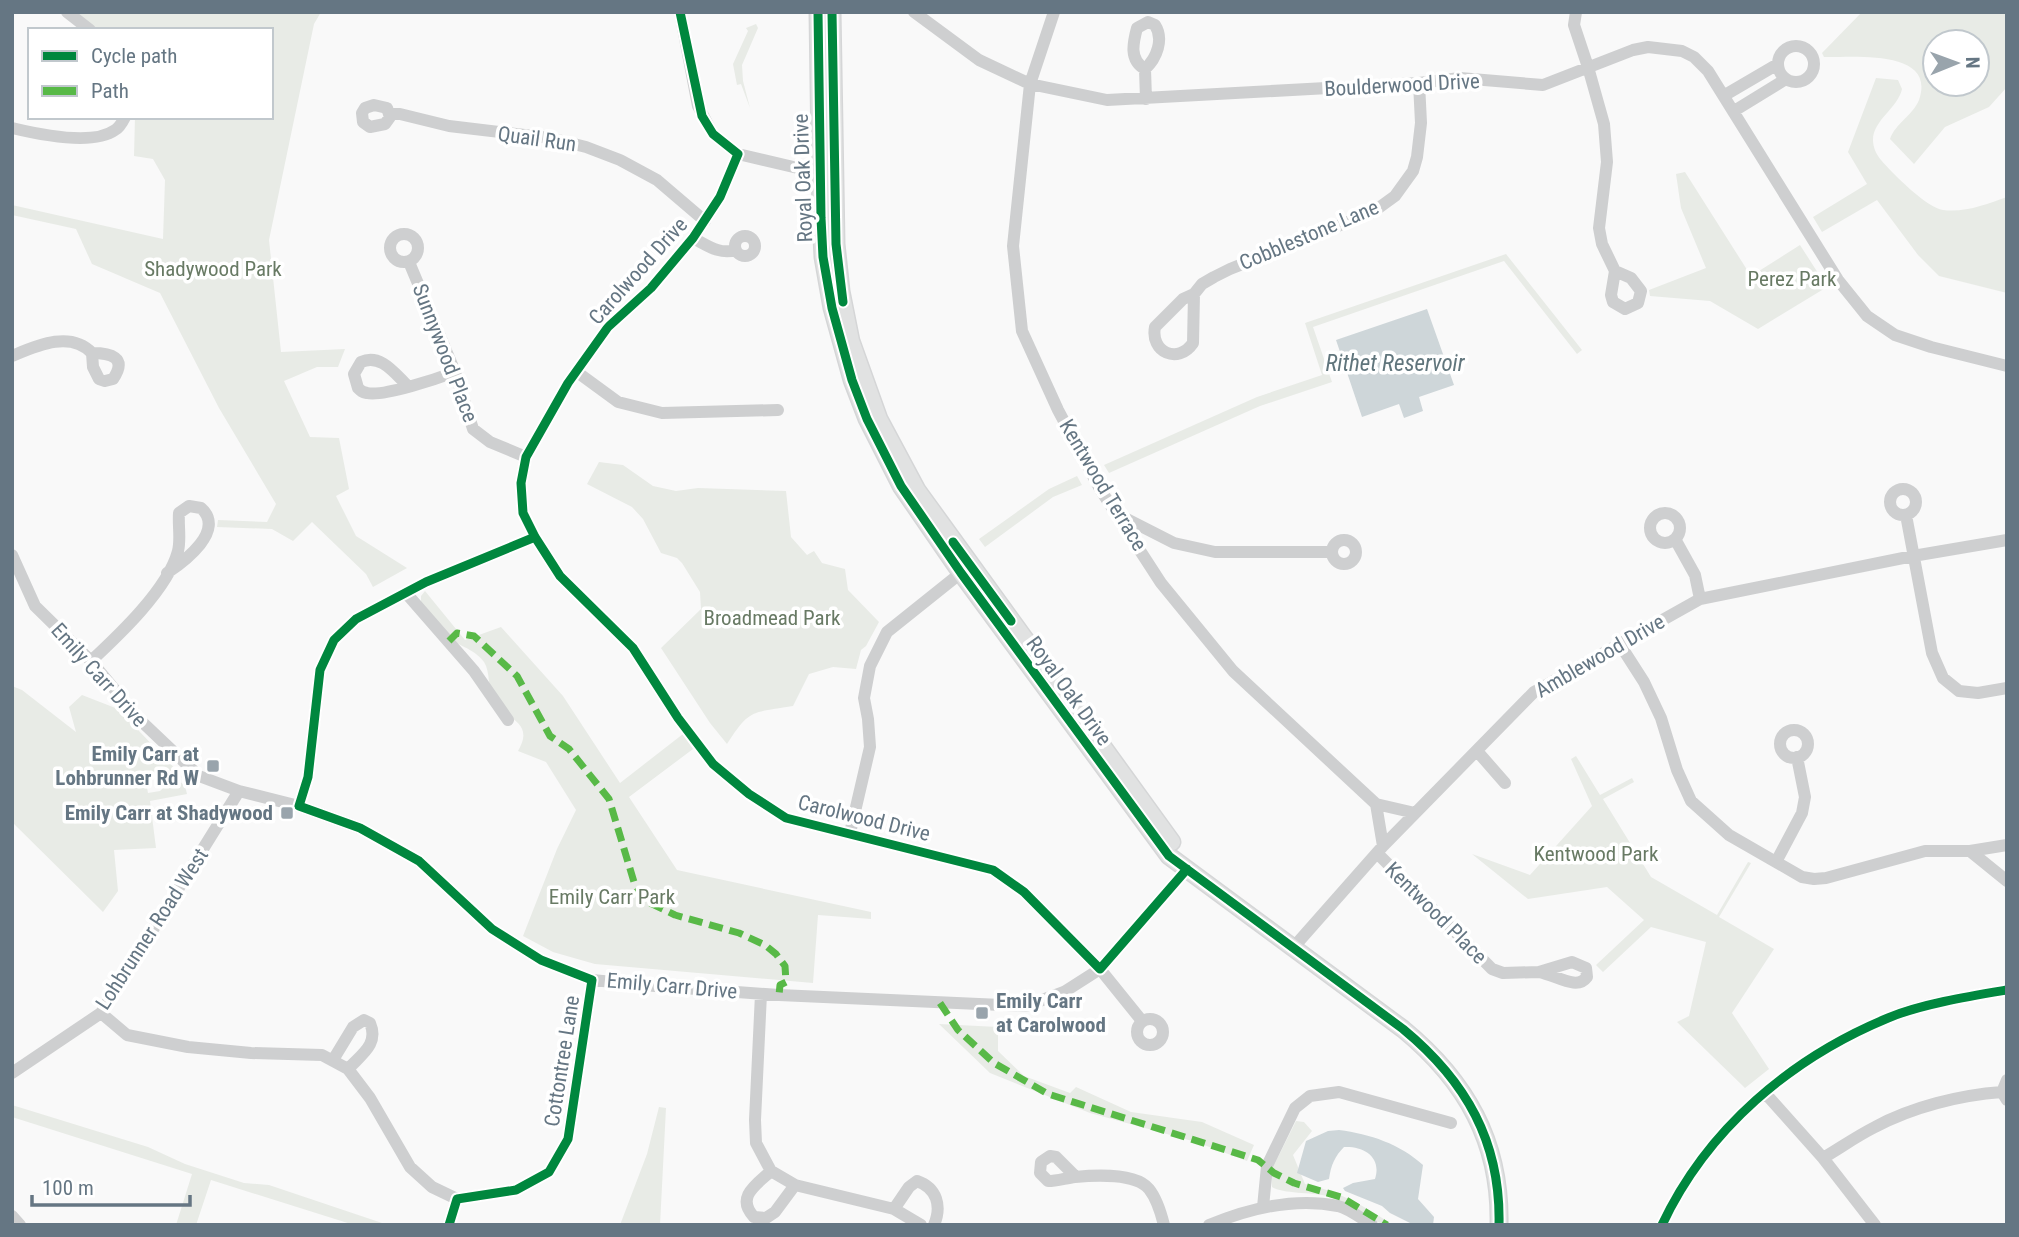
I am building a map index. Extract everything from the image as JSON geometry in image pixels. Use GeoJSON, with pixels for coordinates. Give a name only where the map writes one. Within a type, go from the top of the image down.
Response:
{"type":"FeatureCollection","features":[{"type":"Feature","properties":{"kind":"main road","name":"Royal Oak Drive"},"geometry":{"type":"LineString","coordinates":[[818,12],[827,169],[841,291],[851,341],[879,419],[917,490],[966,569],[1172,843],[1187,869],[1403,1029],[1452,1076],[1473,1108],[1487,1140],[1496,1172],[1499,1225]]}},
{"type":"Feature","properties":{"kind":"main road","name":"Royal Oak Drive"},"geometry":{"type":"LineString","coordinates":[[827,169],[832,12]]}},
{"type":"Feature","properties":{"kind":"street"},"geometry":{"type":"LineString","coordinates":[[67,12],[87,28]]}},
{"type":"Feature","properties":{"kind":"street"},"geometry":{"type":"LineString","coordinates":[[680,12],[702,116],[720,141],[738,154],[802,169],[827,169]]}},
{"type":"Feature","properties":{"kind":"street","name":"Boulderwood Drive"},"geometry":{"type":"LineString","coordinates":[[914,12],[979,60],[1030,84],[1107,100],[1419,83],[1460,78],[1543,85],[1633,50],[1648,47],[1682,51],[1694,57],[1708,71],[1725,95],[1838,280],[1867,316],[1895,335],[2007,366]]}},
{"type":"Feature","properties":{"kind":"street","name":"Kentwood Terrace"},"geometry":{"type":"LineString","coordinates":[[1054,12],[1030,84],[1013,246],[1022,331],[1058,410],[1100,489],[1119,514],[1161,583],[1233,671],[1376,804],[1415,813]]}},
{"type":"Feature","properties":{"kind":"street"},"geometry":{"type":"LineString","coordinates":[[1576,12],[1574,25],[1604,124],[1607,162],[1599,229],[1602,244],[1615,271]]}},
{"type":"Feature","properties":{"kind":"street"},"geometry":{"type":"LineString","coordinates":[[1800,46],[1811,53],[1814,65],[1809,77],[1798,82],[1786,79],[1780,73],[1778,64],[1787,48],[1800,46]]}},
{"type":"Feature","properties":{"kind":"street"},"geometry":{"type":"LineString","coordinates":[[1725,95],[1778,64]]}},
{"type":"Feature","properties":{"kind":"street"},"geometry":{"type":"LineString","coordinates":[[1145,69],[1146,99]]}},
{"type":"Feature","properties":{"kind":"street"},"geometry":{"type":"LineString","coordinates":[[1734,111],[1786,79]]}},
{"type":"Feature","properties":{"kind":"street","name":"Cobblestone Lane"},"geometry":{"type":"LineString","coordinates":[[1194,294],[1193,343],[1189,349],[1177,355],[1163,352],[1155,341],[1155,327],[1202,284],[1230,269],[1366,215],[1395,196],[1413,171],[1417,157],[1421,123],[1419,83]]}},
{"type":"Feature","properties":{"kind":"street","name":"Quail Run"},"geometry":{"type":"LineString","coordinates":[[390,114],[449,126],[550,138],[586,147],[620,160],[657,180],[705,221]]}},
{"type":"Feature","properties":{"kind":"street"},"geometry":{"type":"LineString","coordinates":[[12,128],[63,137],[101,136],[116,130],[124,119]]}},
{"type":"Feature","properties":{"kind":"street","name":"Carolwood Drive"},"geometry":{"type":"LineString","coordinates":[[738,154],[720,197],[705,221],[651,288],[608,327],[577,372],[526,457],[521,483],[523,513],[560,576],[633,648],[678,718],[712,764],[786,818],[993,870],[1024,892],[1100,969],[1142,1021]]}},
{"type":"Feature","properties":{"kind":"street"},"geometry":{"type":"LineString","coordinates":[[693,237],[717,251],[726,253],[736,250]]}},
{"type":"Feature","properties":{"kind":"street","name":"Sunnywood Place"},"geometry":{"type":"LineString","coordinates":[[409,262],[455,372],[473,429],[490,442],[526,457]]}},
{"type":"Feature","properties":{"kind":"street"},"geometry":{"type":"LineString","coordinates":[[12,356],[38,345],[60,340],[85,346],[92,353]]}},
{"type":"Feature","properties":{"kind":"street"},"geometry":{"type":"LineString","coordinates":[[408,386],[455,372]]}},
{"type":"Feature","properties":{"kind":"street"},"geometry":{"type":"LineString","coordinates":[[577,372],[618,402],[662,413],[778,410]]}},
{"type":"Feature","properties":{"kind":"street"},"geometry":{"type":"LineString","coordinates":[[92,661],[134,620],[167,573],[177,552],[179,513],[189,506],[201,508],[209,518],[201,544],[167,573]]}},
{"type":"Feature","properties":{"kind":"street"},"geometry":{"type":"LineString","coordinates":[[1119,514],[1174,543],[1215,552],[1332,552]]}},
{"type":"Feature","properties":{"kind":"street"},"geometry":{"type":"LineString","coordinates":[[1906,515],[1932,653],[1943,678],[1959,691],[1978,694],[2007,688]]}},
{"type":"Feature","properties":{"kind":"street"},"geometry":{"type":"LineString","coordinates":[[299,806],[308,777],[320,670],[334,640],[356,620],[406,593],[535,537]]}},
{"type":"Feature","properties":{"kind":"street"},"geometry":{"type":"LineString","coordinates":[[1675,539],[1695,575],[1700,599]]}},
{"type":"Feature","properties":{"kind":"street","name":"Amblewood Drive"},"geometry":{"type":"LineString","coordinates":[[1292,949],[1380,849],[1534,692],[1619,643],[1700,599],[2007,540]]}},
{"type":"Feature","properties":{"kind":"street","name":"Emily Carr Drive"},"geometry":{"type":"LineString","coordinates":[[12,555],[35,606],[92,661],[140,720],[199,776],[299,806],[360,828],[419,861],[492,929],[541,960],[592,980],[761,994],[1026,1006],[1064,992],[1100,969],[1187,869]]}},
{"type":"Feature","properties":{"kind":"street"},"geometry":{"type":"LineString","coordinates":[[850,833],[870,747],[864,698],[870,666],[887,632],[966,569]]}},
{"type":"Feature","properties":{"kind":"street"},"geometry":{"type":"LineString","coordinates":[[406,593],[474,671],[508,720]]}},
{"type":"Feature","properties":{"kind":"street"},"geometry":{"type":"LineString","coordinates":[[1619,643],[1644,682],[1661,718],[1677,770],[1691,801],[1729,835],[1802,877],[1826,878],[1925,851],[1970,851],[2007,845]]}},
{"type":"Feature","properties":{"kind":"street"},"geometry":{"type":"LineString","coordinates":[[1477,751],[1506,783]]}},
{"type":"Feature","properties":{"kind":"street"},"geometry":{"type":"LineString","coordinates":[[1776,862],[1802,813],[1805,797],[1797,757]]}},
{"type":"Feature","properties":{"kind":"street","name":"Lohbrunner Road West"},"geometry":{"type":"LineString","coordinates":[[12,1073],[101,1013],[239,790]]}},
{"type":"Feature","properties":{"kind":"street"},"geometry":{"type":"LineString","coordinates":[[1376,804],[1380,849]]}},
{"type":"Feature","properties":{"kind":"street","name":"Kentwood Place"},"geometry":{"type":"LineString","coordinates":[[1380,849],[1492,969],[1503,973],[1539,972]]}},
{"type":"Feature","properties":{"kind":"street"},"geometry":{"type":"LineString","coordinates":[[1970,851],[2007,881]]}},
{"type":"Feature","properties":{"kind":"street","name":"Cottontree Lane"},"geometry":{"type":"LineString","coordinates":[[457,1199],[516,1190],[549,1172],[568,1139],[592,980]]}},
{"type":"Feature","properties":{"kind":"street"},"geometry":{"type":"LineString","coordinates":[[1662,1225],[1677,1193],[1716,1139],[1765,1093],[1813,1055],[1889,1017],[2007,989]]}},
{"type":"Feature","properties":{"kind":"street"},"geometry":{"type":"LineString","coordinates":[[761,994],[755,1132],[756,1143],[771,1171],[795,1185],[894,1209],[921,1225]]}},
{"type":"Feature","properties":{"kind":"street"},"geometry":{"type":"LineString","coordinates":[[101,1013],[127,1035],[188,1047],[251,1053],[322,1055],[348,1069],[370,1098],[410,1167],[432,1187],[457,1199],[449,1225]]}},
{"type":"Feature","properties":{"kind":"street"},"geometry":{"type":"LineString","coordinates":[[333,1060],[353,1027],[364,1020],[370,1023],[374,1033],[371,1044],[348,1069]]}},
{"type":"Feature","properties":{"kind":"street"},"geometry":{"type":"LineString","coordinates":[[1823,1158],[1876,1126],[1903,1115],[1959,1099],[2005,1091]]}},
{"type":"Feature","properties":{"kind":"street"},"geometry":{"type":"LineString","coordinates":[[1264,1207],[1267,1166],[1295,1108],[1310,1096],[1339,1092],[1451,1123]]}},
{"type":"Feature","properties":{"kind":"street"},"geometry":{"type":"LineString","coordinates":[[1765,1093],[1823,1158],[1875,1225]]}},
{"type":"Feature","properties":{"kind":"street"},"geometry":{"type":"LineString","coordinates":[[771,1171],[749,1191],[746,1198],[749,1212],[762,1222],[775,1212],[795,1185]]}},
{"type":"Feature","properties":{"kind":"street"},"geometry":{"type":"LineString","coordinates":[[1076,1177],[1126,1177],[1137,1181],[1149,1188],[1158,1204],[1164,1225]]}},
{"type":"Feature","properties":{"kind":"street"},"geometry":{"type":"LineString","coordinates":[[894,1209],[909,1187],[917,1181],[928,1185],[936,1194],[939,1210],[934,1225]]}},
{"type":"Feature","properties":{"kind":"street"},"geometry":{"type":"LineString","coordinates":[[1209,1225],[1236,1214],[1296,1203],[1341,1206],[1372,1225]]}},
{"type":"Feature","properties":{"kind":"street"},"geometry":{"type":"LineString","coordinates":[[12,1216],[20,1225]]}},
{"type":"Feature","properties":{"kind":"green space","name":"Shadywood Park"},"geometry":{"type":"Polygon","coordinates":[[[72,12],[321,12],[314,24],[269,240],[281,352],[345,349],[338,367],[317,367],[284,381],[310,437],[339,438],[349,489],[336,496],[356,536],[407,568],[373,587],[366,574],[312,522],[293,541],[272,529],[217,527],[218,520],[267,522],[276,504],[219,408],[160,293],[92,264],[76,229],[12,215],[12,205],[163,239],[165,180],[153,159],[134,156],[135,119],[273,119],[273,28],[93,28],[72,12]]]}},
{"type":"Feature","properties":{"kind":"green space"},"geometry":{"type":"Polygon","coordinates":[[[1862,12],[2007,12],[2007,87],[1989,107],[1945,127],[1914,164],[1890,139],[1919,100],[1921,83],[1916,71],[1888,59],[1824,57],[1822,53],[1862,12]]]}},
{"type":"Feature","properties":{"kind":"green space"},"geometry":{"type":"Polygon","coordinates":[[[756,24],[758,28],[742,65],[750,108],[741,84],[737,85],[733,64],[748,31],[746,28],[756,24]]]}},
{"type":"Feature","properties":{"kind":"green space"},"geometry":{"type":"Polygon","coordinates":[[[1876,78],[1898,80],[1902,89],[1896,102],[1877,126],[1874,148],[1881,160],[1910,189],[1936,208],[1951,211],[1984,205],[2007,197],[2007,293],[1939,276],[1918,255],[1877,200],[1822,232],[1813,217],[1867,184],[1848,152],[1876,78]]]}},
{"type":"Feature","properties":{"kind":"green space","name":"Perez Park"},"geometry":{"type":"Polygon","coordinates":[[[1685,172],[1751,276],[1800,245],[1827,287],[1758,329],[1710,301],[1650,296],[1649,290],[1706,268],[1681,208],[1676,174],[1685,172]]]}},
{"type":"Feature","properties":{"kind":"green space"},"geometry":{"type":"Polygon","coordinates":[[[1506,254],[1582,350],[1577,354],[1504,261],[1313,327],[1332,382],[1260,406],[1109,473],[1104,465],[1257,397],[1322,375],[1305,323],[1506,254]]]}},
{"type":"Feature","properties":{"kind":"green space","name":"Broadmead Park"},"geometry":{"type":"Polygon","coordinates":[[[599,462],[623,465],[653,486],[676,491],[698,488],[786,491],[791,537],[807,555],[814,551],[822,563],[845,569],[848,590],[879,622],[861,650],[856,669],[833,667],[809,674],[793,706],[753,714],[741,724],[727,744],[710,723],[661,648],[701,609],[700,592],[677,558],[661,553],[643,519],[632,507],[587,484],[599,462]]]}},
{"type":"Feature","properties":{"kind":"green space"},"geometry":{"type":"Polygon","coordinates":[[[1077,476],[1082,485],[1053,497],[985,547],[979,539],[1049,489],[1077,476]]]}},
{"type":"Feature","properties":{"kind":"green space","name":"Emily Carr Park"},"geometry":{"type":"Polygon","coordinates":[[[425,591],[465,640],[501,627],[563,696],[620,783],[683,734],[693,749],[629,797],[677,870],[871,912],[871,919],[818,915],[813,983],[595,964],[553,952],[523,936],[557,849],[576,810],[546,762],[518,751],[523,741],[521,727],[493,699],[484,662],[440,630],[421,602],[425,591]]]}},
{"type":"Feature","properties":{"kind":"green space"},"geometry":{"type":"Polygon","coordinates":[[[12,686],[22,690],[76,732],[69,707],[82,695],[118,709],[184,778],[144,771],[148,793],[160,791],[175,777],[185,786],[187,794],[150,801],[156,848],[114,850],[118,891],[103,912],[12,822],[12,686]]]}},
{"type":"Feature","properties":{"kind":"green space","name":"Kentwood Park"},"geometry":{"type":"Polygon","coordinates":[[[1576,756],[1600,795],[1632,778],[1634,782],[1603,799],[1651,877],[1717,915],[1748,862],[1751,863],[1719,917],[1774,949],[1732,1013],[1769,1069],[1745,1088],[1677,1022],[1689,1016],[1706,942],[1651,927],[1603,972],[1596,965],[1644,920],[1607,887],[1528,899],[1472,854],[1530,875],[1592,806],[1571,759],[1576,756]]]}},
{"type":"Feature","properties":{"kind":"green space"},"geometry":{"type":"Polygon","coordinates":[[[939,1024],[998,1027],[998,1051],[1024,1076],[1070,1093],[1076,1087],[1131,1112],[1202,1122],[1254,1145],[1247,1161],[1196,1142],[1090,1113],[990,1073],[939,1024]]]}},
{"type":"Feature","properties":{"kind":"green space"},"geometry":{"type":"Polygon","coordinates":[[[12,1105],[148,1147],[185,1164],[244,1183],[269,1185],[388,1225],[354,1225],[211,1180],[196,1225],[176,1225],[192,1174],[12,1117],[12,1105]]]}},
{"type":"Feature","properties":{"kind":"green space"},"geometry":{"type":"Polygon","coordinates":[[[659,1107],[666,1108],[660,1225],[620,1225],[647,1154],[659,1107]]]}},
{"type":"Feature","properties":{"kind":"green space"},"geometry":{"type":"Polygon","coordinates":[[[1296,1121],[1304,1122],[1312,1131],[1293,1155],[1305,1184],[1351,1200],[1393,1225],[1368,1218],[1327,1196],[1283,1191],[1272,1187],[1271,1172],[1296,1121]]]}},
{"type":"Feature","properties":{"kind":"water","name":"Rithet Reservoir"},"geometry":{"type":"Polygon","coordinates":[[[1427,309],[1454,385],[1419,397],[1423,411],[1404,418],[1399,404],[1362,417],[1336,340],[1427,309]]]}},
{"type":"Feature","properties":{"kind":"water"},"geometry":{"type":"Polygon","coordinates":[[[1339,1130],[1384,1141],[1405,1151],[1423,1165],[1418,1199],[1434,1217],[1433,1225],[1414,1225],[1382,1206],[1345,1191],[1343,1188],[1353,1183],[1375,1179],[1374,1159],[1358,1148],[1344,1147],[1334,1161],[1329,1179],[1318,1182],[1297,1173],[1306,1141],[1328,1131],[1339,1130]]]}},
{"type":"Feature","properties":{"kind":"marked path"},"geometry":{"type":"LineString","coordinates":[[449,641],[457,633],[474,636],[517,676],[550,736],[569,749],[609,799],[634,882],[644,900],[675,915],[739,933],[765,945],[785,966],[786,982],[780,985],[779,995]]}},
{"type":"Feature","properties":{"kind":"marked path"},"geometry":{"type":"LineString","coordinates":[[940,1003],[958,1030],[994,1063],[1048,1094],[1258,1160],[1274,1173],[1294,1183],[1341,1197],[1387,1225]]}},
{"type":"Feature","properties":{"kind":"cycle path"},"geometry":{"type":"LineString","coordinates":[[680,12],[702,116],[713,134],[738,154],[720,197],[693,238],[651,288],[608,327],[568,383],[526,457],[521,483],[523,513],[535,537],[560,576],[633,648],[678,718],[713,764],[749,794],[786,818],[993,870],[1024,892],[1100,969],[1187,869]]}},
{"type":"Feature","properties":{"kind":"cycle path"},"geometry":{"type":"LineString","coordinates":[[818,12],[823,257],[832,308],[852,380],[867,419],[901,486],[961,573],[1169,856],[1403,1029],[1445,1070],[1462,1092],[1486,1140],[1494,1167],[1499,1225]]}},
{"type":"Feature","properties":{"kind":"cycle path"},"geometry":{"type":"LineString","coordinates":[[832,12],[836,244],[843,302]]}},
{"type":"Feature","properties":{"kind":"cycle path"},"geometry":{"type":"LineString","coordinates":[[449,1225],[457,1199],[516,1190],[549,1172],[568,1139],[592,980],[541,960],[492,929],[419,861],[360,828],[299,806],[308,777],[320,670],[334,640],[356,619],[426,582],[535,537]]}},
{"type":"Feature","properties":{"kind":"cycle path"},"geometry":{"type":"LineString","coordinates":[[953,542],[1011,621]]}},
{"type":"Feature","properties":{"kind":"cycle path"},"geometry":{"type":"LineString","coordinates":[[1662,1225],[1681,1190],[1728,1128],[1756,1100],[1818,1054],[1852,1034],[1901,1013],[2007,990]]}},
{"type":"Feature","properties":{"kind":"place","name":"Emily Carr at Lohbrunner Rd W"},"geometry":{"type":"Point","coordinates":[213,766]}},
{"type":"Feature","properties":{"kind":"place","name":"Emily Carr at Shadywood"},"geometry":{"type":"Point","coordinates":[287,813]}},
{"type":"Feature","properties":{"kind":"place","name":"Emily Carr at Carolwood"},"geometry":{"type":"Point","coordinates":[982,1013]}}]}
